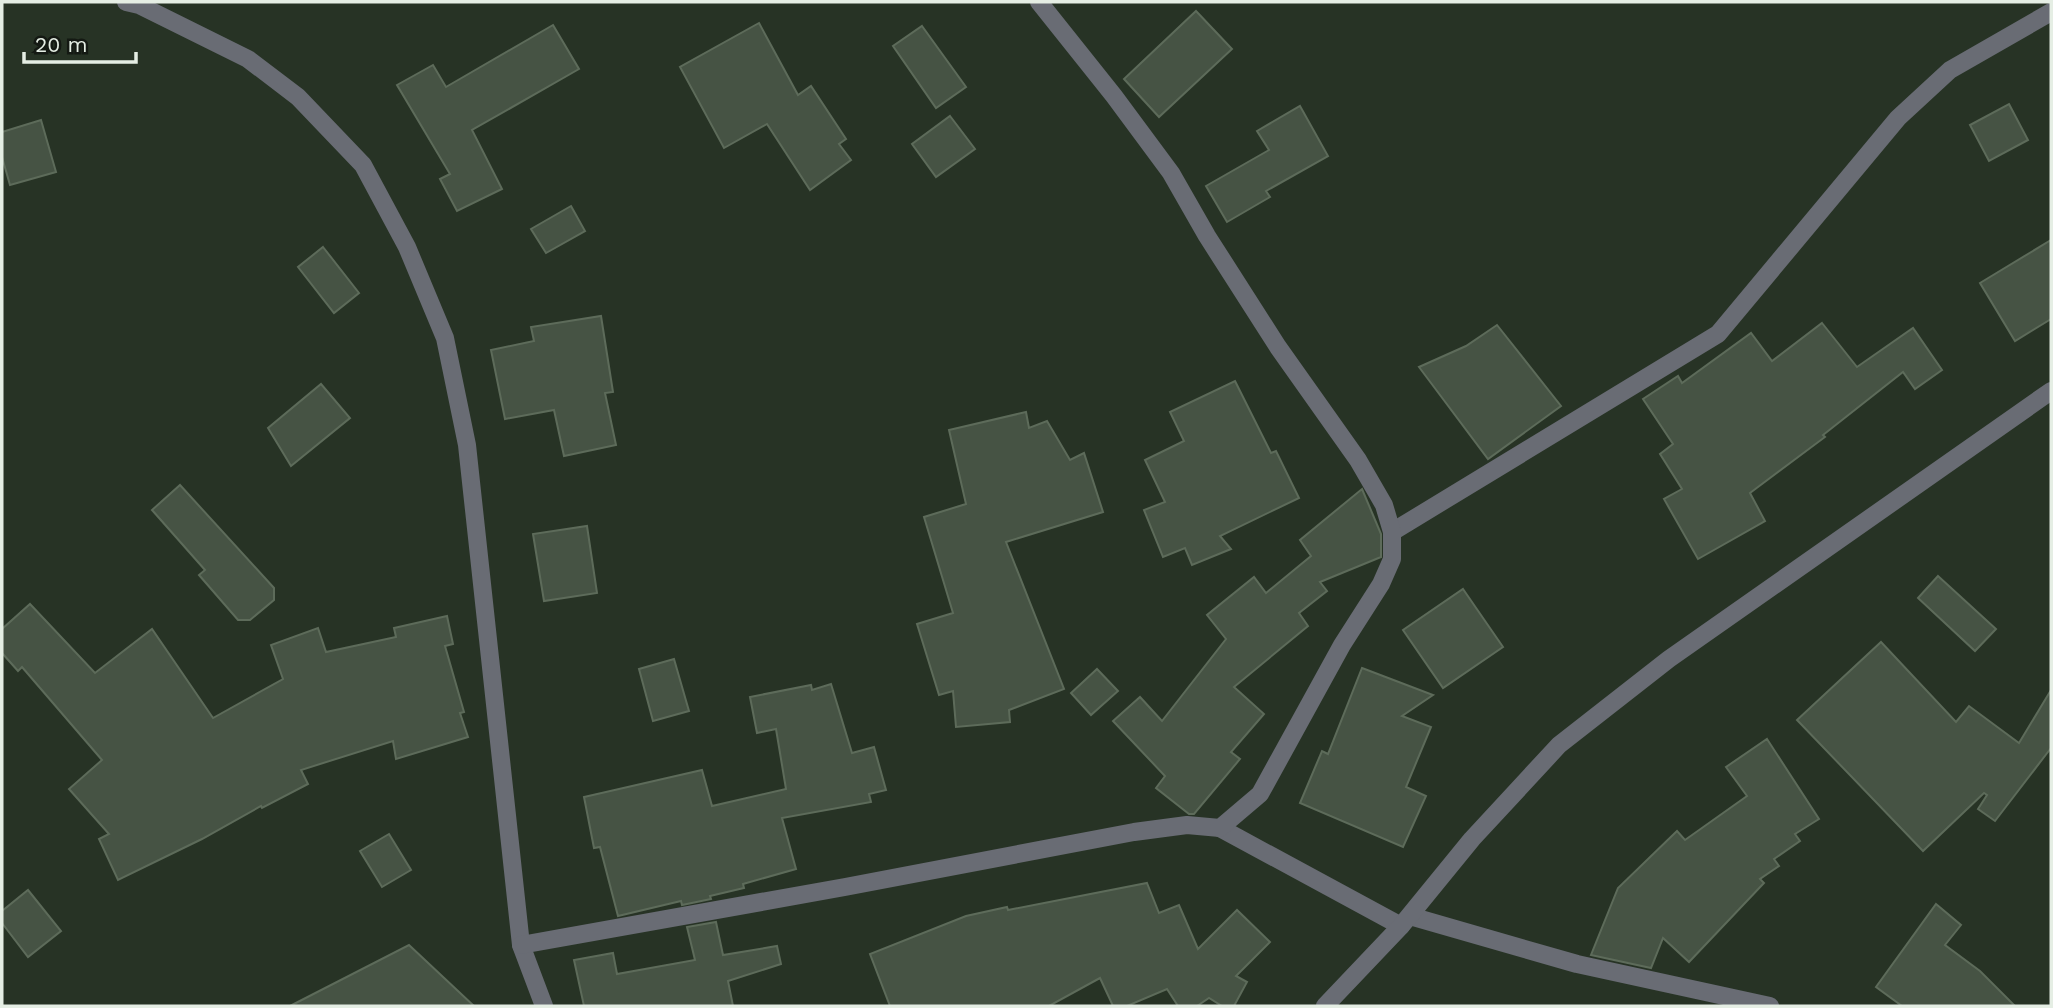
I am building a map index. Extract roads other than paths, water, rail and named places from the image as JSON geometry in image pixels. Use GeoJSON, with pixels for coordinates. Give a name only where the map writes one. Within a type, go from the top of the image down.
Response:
{"type":"FeatureCollection","features":[{"type":"Feature","properties":{"kind":"street"},"geometry":{"type":"LineString","coordinates":[[1039,2],[1171,173],[1207,236],[1279,347],[1358,460],[1384,505],[1392,533],[1392,559],[1381,584],[1342,645],[1260,794],[1220,828]]}},
{"type":"Feature","properties":{"kind":"street"},"geometry":{"type":"LineString","coordinates":[[135,3],[248,59],[298,97],[363,165],[407,247],[445,338],[469,459],[521,945],[544,1006]]}},
{"type":"Feature","properties":{"kind":"street"},"geometry":{"type":"LineString","coordinates":[[1392,533],[1718,334],[1898,118],[1950,70],[2051,12]]}},
{"type":"Feature","properties":{"kind":"street"},"geometry":{"type":"LineString","coordinates":[[1325,1006],[1334,1000],[1406,921],[1472,839],[1559,745],[1669,659],[2051,391]]}},
{"type":"Feature","properties":{"kind":"street"},"geometry":{"type":"LineString","coordinates":[[521,945],[1134,832],[1187,825],[1220,828],[1406,921],[1577,964],[1770,1006]]}}]}
